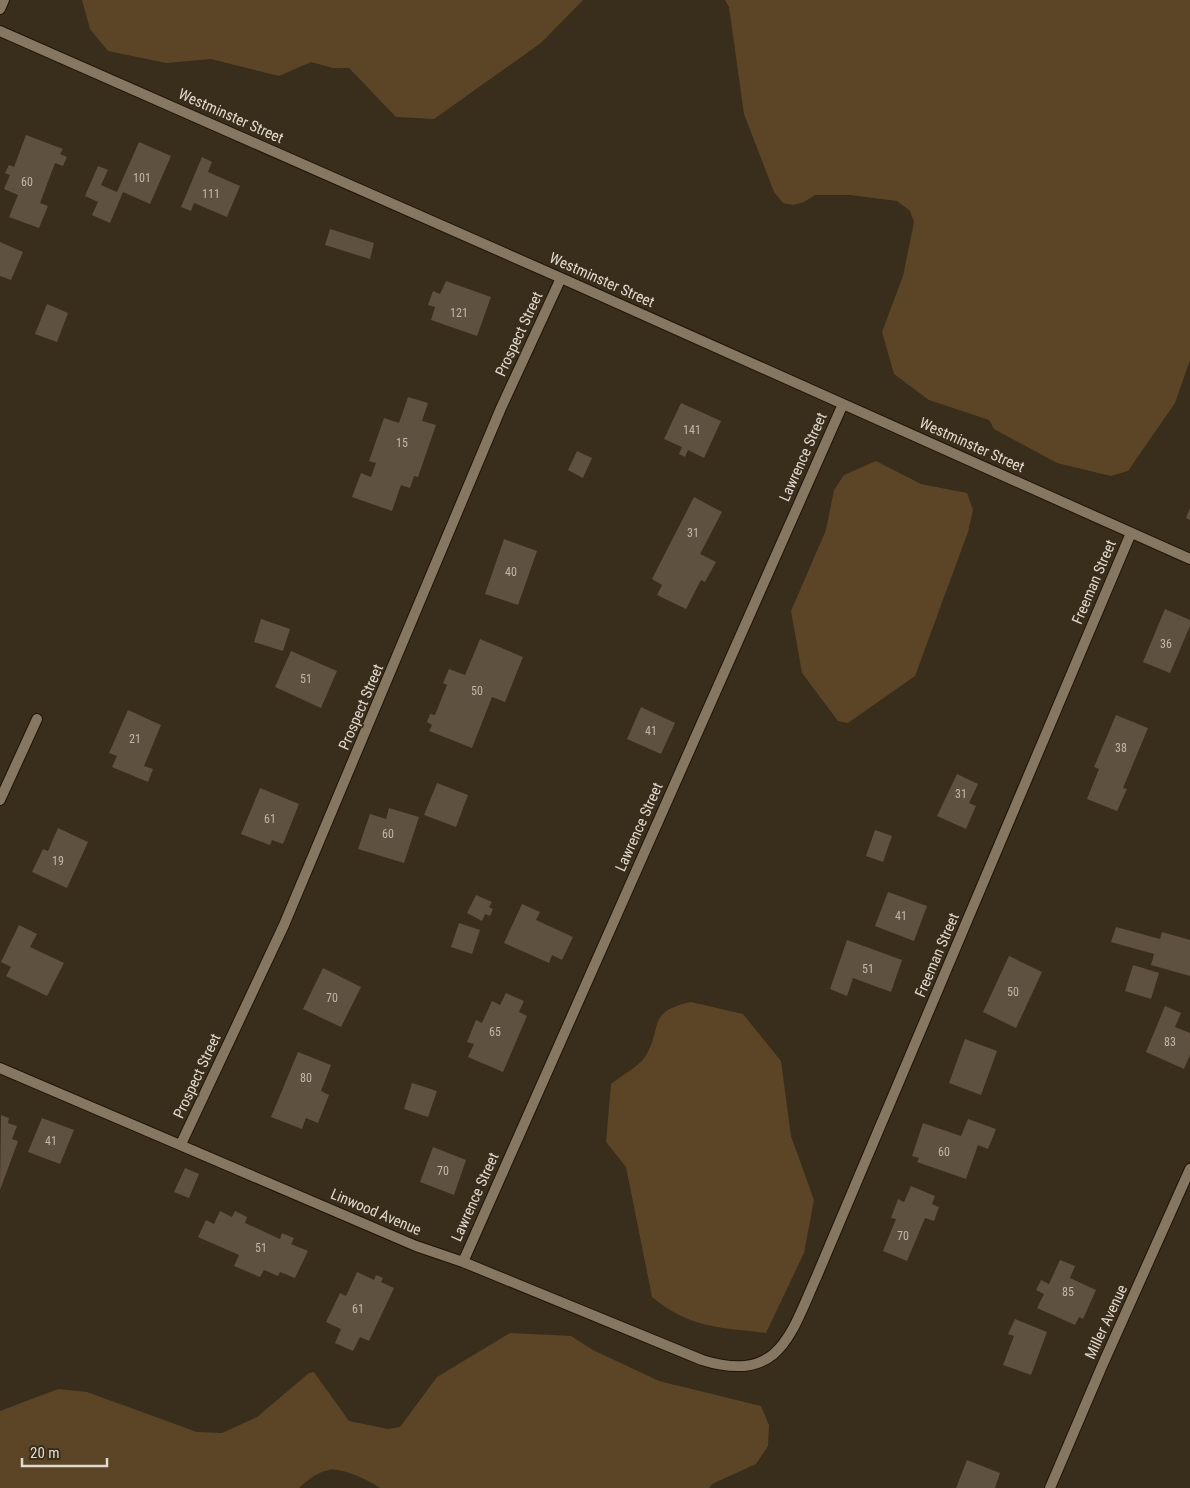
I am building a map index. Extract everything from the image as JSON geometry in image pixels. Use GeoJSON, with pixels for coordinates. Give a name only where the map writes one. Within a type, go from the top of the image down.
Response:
{"type":"FeatureCollection","features":[{"type":"Feature","properties":{"kind":"street"},"geometry":{"type":"LineString","coordinates":[[0,9],[4,0]]}},
{"type":"Feature","properties":{"kind":"street","name":"Westminster Street"},"geometry":{"type":"LineString","coordinates":[[0,31],[561,278],[1190,559]]}},
{"type":"Feature","properties":{"kind":"street","name":"Prospect Street"},"geometry":{"type":"LineString","coordinates":[[181,1144],[284,925],[501,408],[561,278]]}},
{"type":"Feature","properties":{"kind":"street","name":"Lawrence Street"},"geometry":{"type":"LineString","coordinates":[[463,1262],[843,404]]}},
{"type":"Feature","properties":{"kind":"street","name":"Freeman Street"},"geometry":{"type":"LineString","coordinates":[[745,1367],[771,1357],[782,1348],[790,1336],[936,998],[1131,533]]}},
{"type":"Feature","properties":{"kind":"street"},"geometry":{"type":"LineString","coordinates":[[0,800],[37,719]]}},
{"type":"Feature","properties":{"kind":"street","name":"Linwood Avenue"},"geometry":{"type":"LineString","coordinates":[[0,1068],[120,1121],[181,1144],[416,1246],[463,1262],[702,1360],[718,1365],[745,1367]]}},
{"type":"Feature","properties":{"kind":"street","name":"Miller Avenue"},"geometry":{"type":"LineString","coordinates":[[1050,1488],[1190,1169]]}},
{"type":"Feature","properties":{"kind":"shaded area"},"geometry":{"type":"Polygon","coordinates":[[[82,0],[583,0],[541,43],[434,119],[396,117],[349,68],[333,68],[311,62],[279,76],[211,59],[166,63],[108,51],[90,29],[82,0]]]}},
{"type":"Feature","properties":{"kind":"shaded area"},"geometry":{"type":"Polygon","coordinates":[[[725,0],[1190,0],[1190,360],[1175,403],[1128,471],[1111,476],[1057,463],[994,429],[989,420],[929,400],[894,374],[882,332],[903,276],[914,222],[910,211],[897,201],[850,195],[815,195],[804,202],[793,205],[783,203],[774,192],[744,114],[729,7],[725,0]]]}},
{"type":"Feature","properties":{"kind":"shaded area"},"geometry":{"type":"Polygon","coordinates":[[[876,461],[921,484],[967,493],[973,510],[968,532],[915,676],[848,723],[838,721],[802,673],[791,611],[826,530],[834,490],[844,475],[876,461]]]}},
{"type":"Feature","properties":{"kind":"shaded area"},"geometry":{"type":"Polygon","coordinates":[[[691,1002],[743,1014],[781,1061],[791,1136],[814,1200],[804,1253],[766,1333],[706,1325],[693,1321],[666,1307],[652,1297],[626,1167],[606,1142],[611,1084],[634,1068],[645,1057],[651,1046],[661,1016],[677,1006],[691,1002]]]}},
{"type":"Feature","properties":{"kind":"shaded area"},"geometry":{"type":"Polygon","coordinates":[[[510,1333],[571,1336],[593,1350],[659,1381],[761,1406],[769,1425],[768,1446],[756,1464],[712,1484],[709,1488],[380,1488],[355,1475],[329,1470],[317,1474],[299,1488],[0,1488],[0,1411],[58,1389],[87,1392],[197,1432],[222,1433],[257,1417],[309,1373],[314,1372],[349,1421],[388,1429],[400,1427],[437,1377],[510,1333]]]}},
{"type":"Feature","properties":{"kind":"building"},"geometry":{"type":"Polygon","coordinates":[[[26,135],[63,149],[60,154],[67,157],[63,166],[55,163],[40,203],[48,206],[39,228],[9,217],[18,195],[4,189],[10,175],[5,173],[9,165],[14,167],[26,135]]]}},
{"type":"Feature","properties":{"kind":"building"},"geometry":{"type":"Polygon","coordinates":[[[139,142],[171,156],[150,204],[123,192],[110,223],[92,215],[98,202],[85,196],[98,166],[108,170],[101,185],[117,192],[139,142]]]}},
{"type":"Feature","properties":{"kind":"building"},"geometry":{"type":"Polygon","coordinates":[[[202,157],[212,162],[208,172],[240,186],[227,217],[194,203],[191,211],[181,207],[202,157]]]}},
{"type":"Feature","properties":{"kind":"building"},"geometry":{"type":"Polygon","coordinates":[[[330,229],[374,243],[370,259],[325,245],[330,229]]]}},
{"type":"Feature","properties":{"kind":"building"},"geometry":{"type":"Polygon","coordinates":[[[0,242],[23,252],[11,280],[0,276],[0,242]]]}},
{"type":"Feature","properties":{"kind":"building"},"geometry":{"type":"Polygon","coordinates":[[[446,281],[491,297],[477,336],[431,320],[435,307],[428,305],[433,291],[440,294],[446,281]]]}},
{"type":"Feature","properties":{"kind":"building"},"geometry":{"type":"Polygon","coordinates":[[[47,304],[68,313],[57,342],[35,334],[47,304]]]}},
{"type":"Feature","properties":{"kind":"building"},"geometry":{"type":"Polygon","coordinates":[[[408,397],[428,403],[422,421],[436,425],[418,477],[414,476],[410,488],[401,485],[392,511],[352,497],[361,473],[371,477],[376,463],[369,461],[384,418],[399,423],[408,397]]]}},
{"type":"Feature","properties":{"kind":"building"},"geometry":{"type":"Polygon","coordinates":[[[681,403],[721,421],[704,458],[688,450],[685,457],[679,454],[682,447],[664,439],[681,403]]]}},
{"type":"Feature","properties":{"kind":"building"},"geometry":{"type":"Polygon","coordinates":[[[577,451],[592,458],[583,478],[568,470],[577,451]]]}},
{"type":"Feature","properties":{"kind":"building"},"geometry":{"type":"Polygon","coordinates":[[[694,497],[722,512],[700,554],[716,562],[705,582],[701,580],[686,609],[657,595],[662,585],[652,579],[694,497]]]}},
{"type":"Feature","properties":{"kind":"building"},"geometry":{"type":"Polygon","coordinates":[[[1190,508],[1190,520],[1186,518],[1190,508]]]}},
{"type":"Feature","properties":{"kind":"building"},"geometry":{"type":"Polygon","coordinates":[[[504,539],[537,551],[518,605],[485,594],[504,539]]]}},
{"type":"Feature","properties":{"kind":"building"},"geometry":{"type":"Polygon","coordinates":[[[1165,609],[1190,620],[1190,626],[1170,673],[1143,662],[1165,609]]]}},
{"type":"Feature","properties":{"kind":"building"},"geometry":{"type":"Polygon","coordinates":[[[261,619],[290,629],[283,651],[254,642],[261,619]]]}},
{"type":"Feature","properties":{"kind":"building"},"geometry":{"type":"Polygon","coordinates":[[[480,639],[523,657],[505,702],[492,697],[472,748],[429,731],[432,725],[427,722],[430,714],[435,715],[447,685],[443,683],[449,669],[465,675],[480,639]]]}},
{"type":"Feature","properties":{"kind":"building"},"geometry":{"type":"Polygon","coordinates":[[[291,651],[337,671],[321,708],[275,687],[291,651]]]}},
{"type":"Feature","properties":{"kind":"building"},"geometry":{"type":"Polygon","coordinates":[[[641,707],[675,723],[661,754],[627,739],[641,707]]]}},
{"type":"Feature","properties":{"kind":"building"},"geometry":{"type":"Polygon","coordinates":[[[128,710],[161,725],[144,766],[153,769],[148,782],[112,767],[117,756],[109,753],[128,710]]]}},
{"type":"Feature","properties":{"kind":"building"},"geometry":{"type":"Polygon","coordinates":[[[1116,715],[1148,728],[1123,788],[1127,789],[1117,811],[1087,799],[1099,769],[1094,767],[1116,715]]]}},
{"type":"Feature","properties":{"kind":"building"},"geometry":{"type":"Polygon","coordinates":[[[957,774],[978,784],[969,803],[976,806],[966,829],[937,816],[957,774]]]}},
{"type":"Feature","properties":{"kind":"building"},"geometry":{"type":"Polygon","coordinates":[[[437,783],[468,795],[456,827],[424,815],[437,783]]]}},
{"type":"Feature","properties":{"kind":"building"},"geometry":{"type":"Polygon","coordinates":[[[260,788],[299,804],[283,844],[272,840],[270,845],[241,834],[260,788]]]}},
{"type":"Feature","properties":{"kind":"building"},"geometry":{"type":"Polygon","coordinates":[[[389,808],[419,817],[404,863],[358,849],[370,814],[386,819],[389,808]]]}},
{"type":"Feature","properties":{"kind":"building"},"geometry":{"type":"Polygon","coordinates":[[[58,828],[88,842],[67,888],[32,872],[43,849],[48,851],[58,828]]]}},
{"type":"Feature","properties":{"kind":"building"},"geometry":{"type":"Polygon","coordinates":[[[875,830],[892,836],[883,862],[866,856],[875,830]]]}},
{"type":"Feature","properties":{"kind":"building"},"geometry":{"type":"Polygon","coordinates":[[[888,892],[927,906],[914,941],[875,926],[888,892]]]}},
{"type":"Feature","properties":{"kind":"building"},"geometry":{"type":"Polygon","coordinates":[[[476,895],[492,902],[489,907],[493,909],[490,916],[485,914],[482,921],[467,913],[476,895]]]}},
{"type":"Feature","properties":{"kind":"building"},"geometry":{"type":"Polygon","coordinates":[[[522,904],[540,912],[536,920],[573,937],[562,960],[552,955],[549,963],[504,943],[522,904]]]}},
{"type":"Feature","properties":{"kind":"building"},"geometry":{"type":"Polygon","coordinates":[[[459,923],[480,930],[472,954],[451,947],[459,923]]]}},
{"type":"Feature","properties":{"kind":"building"},"geometry":{"type":"Polygon","coordinates":[[[19,925],[37,934],[30,947],[64,963],[47,996],[6,976],[11,967],[1,962],[19,925]]]}},
{"type":"Feature","properties":{"kind":"building"},"geometry":{"type":"Polygon","coordinates":[[[1116,927],[1160,939],[1162,932],[1190,940],[1190,976],[1151,965],[1154,954],[1111,942],[1116,927]]]}},
{"type":"Feature","properties":{"kind":"building"},"geometry":{"type":"Polygon","coordinates":[[[847,940],[902,960],[891,992],[853,978],[847,996],[830,989],[847,940]]]}},
{"type":"Feature","properties":{"kind":"building"},"geometry":{"type":"Polygon","coordinates":[[[1009,956],[1042,972],[1016,1028],[983,1012],[1009,956]]]}},
{"type":"Feature","properties":{"kind":"building"},"geometry":{"type":"Polygon","coordinates":[[[1133,965],[1159,973],[1151,999],[1125,991],[1133,965]]]}},
{"type":"Feature","properties":{"kind":"building"},"geometry":{"type":"Polygon","coordinates":[[[323,968],[361,987],[341,1027],[303,1009],[323,968]]]}},
{"type":"Feature","properties":{"kind":"building"},"geometry":{"type":"Polygon","coordinates":[[[506,993],[524,1001],[519,1012],[527,1016],[503,1072],[468,1057],[474,1044],[467,1042],[476,1020],[482,1023],[492,1001],[500,1005],[506,993]]]}},
{"type":"Feature","properties":{"kind":"building"},"geometry":{"type":"Polygon","coordinates":[[[1165,1006],[1181,1013],[1175,1027],[1190,1033],[1190,1055],[1184,1069],[1146,1052],[1165,1006]]]}},
{"type":"Feature","properties":{"kind":"building"},"geometry":{"type":"Polygon","coordinates":[[[965,1039],[997,1051],[981,1095],[949,1083],[965,1039]]]}},
{"type":"Feature","properties":{"kind":"building"},"geometry":{"type":"Polygon","coordinates":[[[298,1052],[331,1065],[321,1091],[329,1095],[318,1123],[306,1118],[302,1129],[271,1117],[298,1052]]]}},
{"type":"Feature","properties":{"kind":"building"},"geometry":{"type":"Polygon","coordinates":[[[412,1083],[437,1091],[428,1117],[404,1109],[412,1083]]]}},
{"type":"Feature","properties":{"kind":"building"},"geometry":{"type":"Polygon","coordinates":[[[1,1115],[9,1118],[8,1123],[17,1126],[12,1139],[18,1141],[0,1190],[1,1115]]]}},
{"type":"Feature","properties":{"kind":"building"},"geometry":{"type":"Polygon","coordinates":[[[42,1118],[74,1130],[60,1164],[28,1152],[42,1118]]]}},
{"type":"Feature","properties":{"kind":"building"},"geometry":{"type":"Polygon","coordinates":[[[968,1119],[996,1129],[988,1149],[978,1145],[966,1179],[917,1162],[919,1158],[912,1156],[923,1123],[961,1136],[968,1119]]]}},
{"type":"Feature","properties":{"kind":"building"},"geometry":{"type":"Polygon","coordinates":[[[433,1147],[466,1160],[454,1195],[420,1182],[433,1147]]]}},
{"type":"Feature","properties":{"kind":"building"},"geometry":{"type":"Polygon","coordinates":[[[185,1168],[199,1174],[189,1198],[174,1192],[185,1168]]]}},
{"type":"Feature","properties":{"kind":"building"},"geometry":{"type":"Polygon","coordinates":[[[911,1186],[935,1196],[932,1204],[939,1207],[934,1221],[925,1218],[907,1261],[883,1251],[896,1219],[891,1218],[898,1199],[904,1202],[911,1186]]]}},
{"type":"Feature","properties":{"kind":"building"},"geometry":{"type":"Polygon","coordinates":[[[220,1211],[232,1217],[235,1211],[247,1217],[245,1223],[280,1239],[282,1233],[294,1238],[291,1244],[308,1251],[295,1278],[280,1272],[278,1276],[264,1270],[260,1277],[234,1266],[239,1255],[198,1237],[206,1220],[214,1224],[220,1211]]]}},
{"type":"Feature","properties":{"kind":"building"},"geometry":{"type":"Polygon","coordinates":[[[1060,1260],[1075,1266],[1070,1278],[1096,1290],[1083,1319],[1079,1317],[1075,1325],[1037,1308],[1044,1294],[1036,1290],[1041,1280],[1049,1284],[1060,1260]]]}},
{"type":"Feature","properties":{"kind":"building"},"geometry":{"type":"Polygon","coordinates":[[[357,1272],[374,1280],[376,1275],[383,1278],[381,1282],[394,1288],[369,1341],[360,1337],[353,1351],[335,1343],[341,1329],[326,1322],[340,1293],[346,1296],[357,1272]]]}},
{"type":"Feature","properties":{"kind":"building"},"geometry":{"type":"Polygon","coordinates":[[[1015,1319],[1047,1332],[1031,1375],[1003,1365],[1014,1336],[1008,1334],[1015,1319]]]}},
{"type":"Feature","properties":{"kind":"building"},"geometry":{"type":"Polygon","coordinates":[[[967,1460],[1000,1473],[995,1488],[956,1488],[967,1460]]]}}]}
